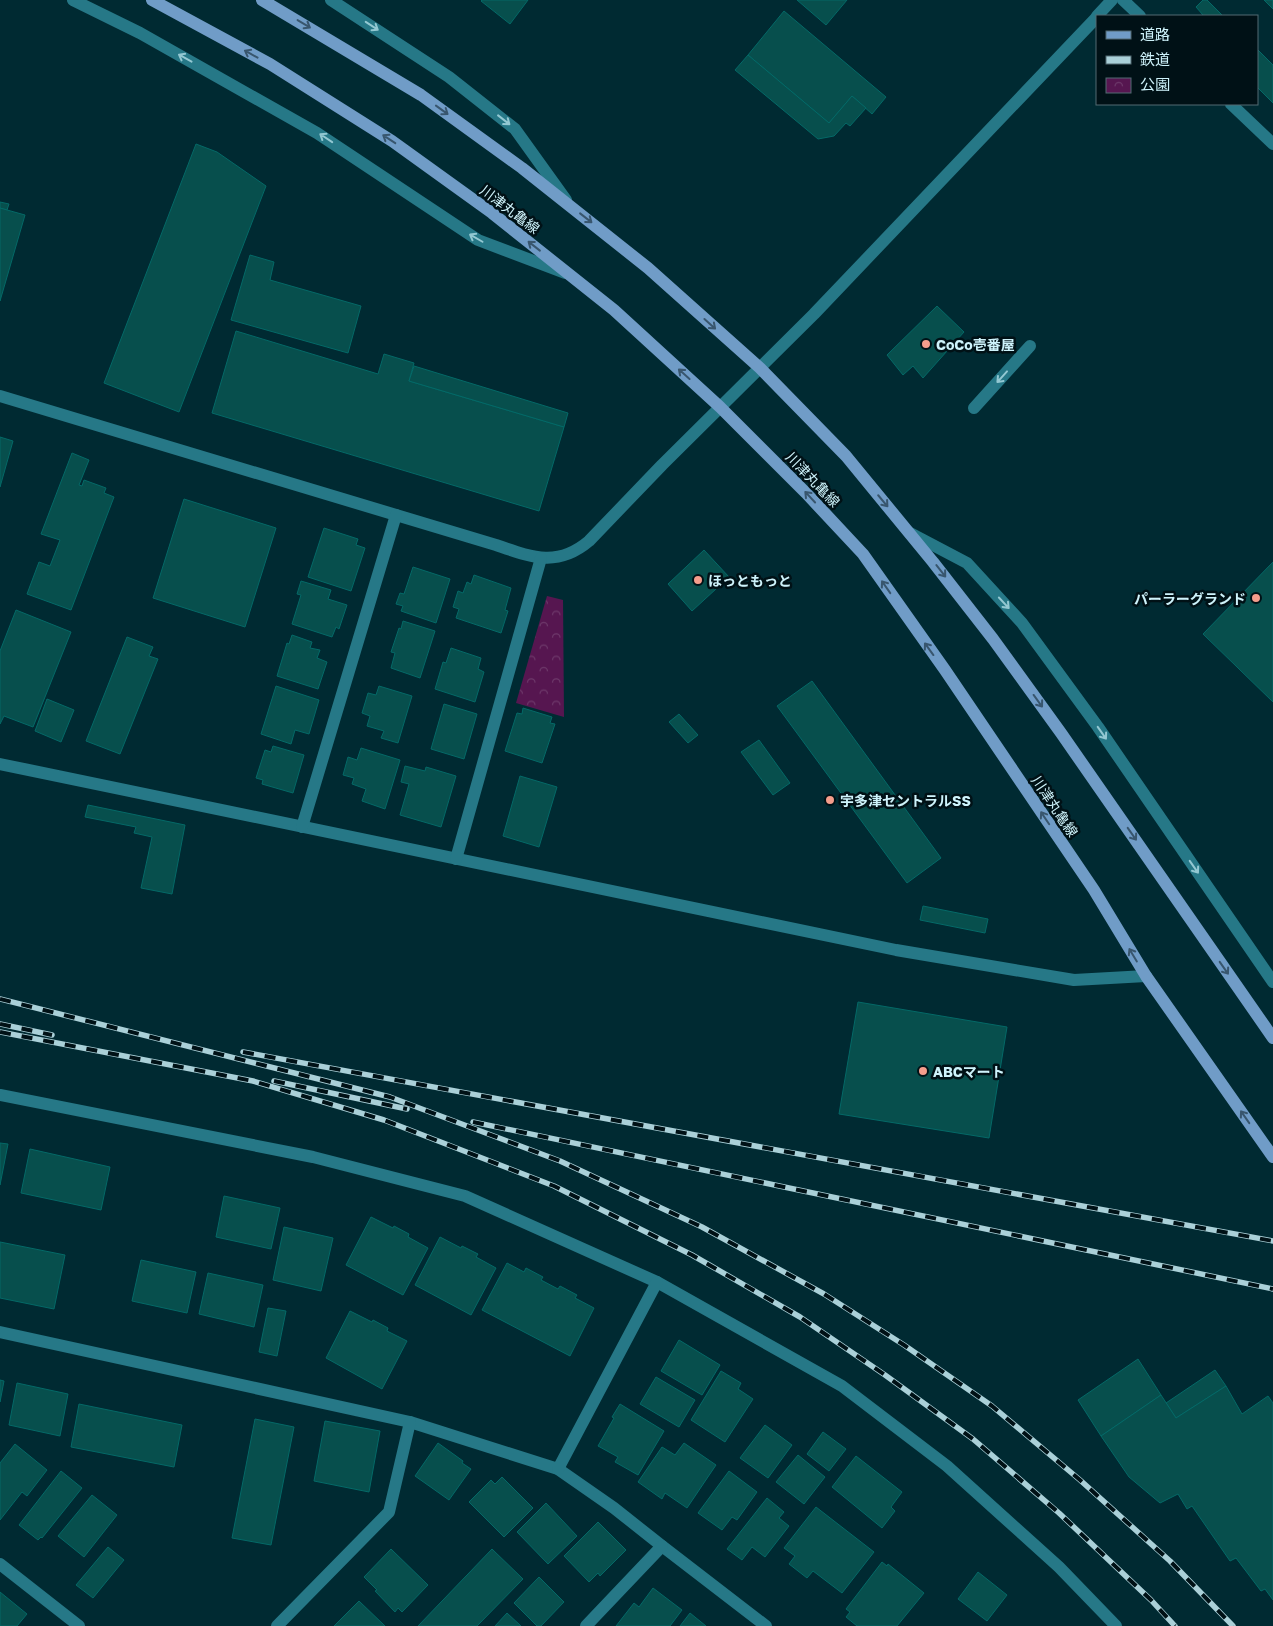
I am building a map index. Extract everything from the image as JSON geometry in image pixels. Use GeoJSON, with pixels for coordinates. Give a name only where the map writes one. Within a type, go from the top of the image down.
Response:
{"type":"FeatureCollection","features":[{"type":"Feature","properties":{"kind":"main road","name":"川津丸亀線"},"geometry":{"type":"LineString","coordinates":[[152,0],[270,64],[392,141],[492,213],[614,310],[720,407],[806,493],[863,554],[946,670],[1094,890],[1146,976],[1273,1157]]}},
{"type":"Feature","properties":{"kind":"main road"},"geometry":{"type":"LineString","coordinates":[[262,0],[421,95],[522,168],[648,268],[760,368],[846,456],[910,533],[993,639],[1062,733],[1273,1038]]}},
{"type":"Feature","properties":{"kind":"street"},"geometry":{"type":"LineString","coordinates":[[72,0],[140,33],[318,132],[478,240],[570,274]]}},
{"type":"Feature","properties":{"kind":"street"},"geometry":{"type":"LineString","coordinates":[[331,0],[449,77],[516,129],[569,205]]}},
{"type":"Feature","properties":{"kind":"street"},"geometry":{"type":"LineString","coordinates":[[1098,15],[1112,0]]}},
{"type":"Feature","properties":{"kind":"street"},"geometry":{"type":"LineString","coordinates":[[1123,0],[1139,15]]}},
{"type":"Feature","properties":{"kind":"street"},"geometry":{"type":"LineString","coordinates":[[0,396],[532,557],[550,558],[577,551],[814,314],[1096,17]]}},
{"type":"Feature","properties":{"kind":"street"},"geometry":{"type":"LineString","coordinates":[[1232,105],[1273,144]]}},
{"type":"Feature","properties":{"kind":"street"},"geometry":{"type":"LineString","coordinates":[[974,408],[1030,346]]}},
{"type":"Feature","properties":{"kind":"street"},"geometry":{"type":"LineString","coordinates":[[302,827],[396,515]]}},
{"type":"Feature","properties":{"kind":"street"},"geometry":{"type":"LineString","coordinates":[[910,533],[967,563],[1022,623],[1098,727],[1273,982]]}},
{"type":"Feature","properties":{"kind":"street"},"geometry":{"type":"LineString","coordinates":[[456,859],[541,558]]}},
{"type":"Feature","properties":{"kind":"street"},"geometry":{"type":"LineString","coordinates":[[0,764],[896,950],[1074,980],[1146,976]]}},
{"type":"Feature","properties":{"kind":"street"},"geometry":{"type":"LineString","coordinates":[[0,1095],[313,1158],[465,1196],[657,1282],[842,1386],[947,1466],[1059,1567],[1116,1626]]}},
{"type":"Feature","properties":{"kind":"street"},"geometry":{"type":"LineString","coordinates":[[558,1469],[657,1282]]}},
{"type":"Feature","properties":{"kind":"street"},"geometry":{"type":"LineString","coordinates":[[0,1332],[410,1422],[558,1469],[614,1508],[766,1626]]}},
{"type":"Feature","properties":{"kind":"street"},"geometry":{"type":"LineString","coordinates":[[277,1626],[389,1512],[410,1422]]}},
{"type":"Feature","properties":{"kind":"street"},"geometry":{"type":"LineString","coordinates":[[586,1626],[662,1546]]}},
{"type":"Feature","properties":{"kind":"street"},"geometry":{"type":"LineString","coordinates":[[0,1564],[79,1626]]}},
{"type":"Feature","properties":{"kind":"green space"},"geometry":{"type":"Polygon","coordinates":[[[547,596],[563,600],[564,717],[516,703],[547,596]]]}},
{"type":"Feature","properties":{"kind":"building"},"geometry":{"type":"Polygon","coordinates":[[[482,0],[528,0],[510,24],[482,0]]]}},
{"type":"Feature","properties":{"kind":"building"},"geometry":{"type":"Polygon","coordinates":[[[797,0],[847,0],[826,25],[797,0]]]}},
{"type":"Feature","properties":{"kind":"building"},"geometry":{"type":"Polygon","coordinates":[[[1203,0],[1207,0],[1222,15],[1203,15],[1196,7],[1203,0]]]}},
{"type":"Feature","properties":{"kind":"building"},"geometry":{"type":"Polygon","coordinates":[[[1264,0],[1273,0],[1273,9],[1264,0]]]}},
{"type":"Feature","properties":{"kind":"building"},"geometry":{"type":"Polygon","coordinates":[[[784,11],[886,97],[872,114],[852,96],[829,123],[748,55],[784,11]]]}},
{"type":"Feature","properties":{"kind":"building"},"geometry":{"type":"Polygon","coordinates":[[[1258,50],[1273,65],[1273,103],[1258,88],[1258,50]]]}},
{"type":"Feature","properties":{"kind":"building"},"geometry":{"type":"Polygon","coordinates":[[[748,55],[829,123],[852,96],[866,108],[850,126],[846,123],[834,136],[818,139],[735,70],[748,55]]]}},
{"type":"Feature","properties":{"kind":"building"},"geometry":{"type":"Polygon","coordinates":[[[196,144],[217,152],[266,186],[179,412],[104,383],[196,144]]]}},
{"type":"Feature","properties":{"kind":"building"},"geometry":{"type":"Polygon","coordinates":[[[0,202],[9,204],[7,210],[0,208],[0,202]]]}},
{"type":"Feature","properties":{"kind":"building"},"geometry":{"type":"Polygon","coordinates":[[[0,208],[25,215],[0,301],[0,208]]]}},
{"type":"Feature","properties":{"kind":"building"},"geometry":{"type":"Polygon","coordinates":[[[250,255],[274,262],[270,280],[361,306],[348,353],[231,320],[250,255]]]}},
{"type":"Feature","properties":{"kind":"building","name":"CoCo壱番屋"},"geometry":{"type":"Polygon","coordinates":[[[937,306],[964,332],[923,378],[913,366],[903,375],[887,355],[937,306]]]}},
{"type":"Feature","properties":{"kind":"building"},"geometry":{"type":"Polygon","coordinates":[[[236,331],[378,374],[384,354],[414,363],[409,381],[564,427],[539,511],[212,413],[236,331]]]}},
{"type":"Feature","properties":{"kind":"building"},"geometry":{"type":"Polygon","coordinates":[[[414,366],[568,413],[564,427],[409,381],[414,366]]]}},
{"type":"Feature","properties":{"kind":"building"},"geometry":{"type":"Polygon","coordinates":[[[0,437],[13,441],[0,487],[0,437]]]}},
{"type":"Feature","properties":{"kind":"building"},"geometry":{"type":"Polygon","coordinates":[[[72,453],[89,460],[79,485],[82,486],[84,480],[106,488],[104,493],[114,497],[71,610],[27,594],[39,562],[50,566],[60,540],[41,534],[72,453]]]}},
{"type":"Feature","properties":{"kind":"building"},"geometry":{"type":"Polygon","coordinates":[[[184,499],[276,528],[245,627],[153,598],[184,499]]]}},
{"type":"Feature","properties":{"kind":"building"},"geometry":{"type":"Polygon","coordinates":[[[324,528],[358,539],[356,545],[365,548],[351,591],[308,577],[324,528]]]}},
{"type":"Feature","properties":{"kind":"building","name":"ほっともっと"},"geometry":{"type":"Polygon","coordinates":[[[704,550],[729,577],[692,611],[668,584],[704,550]]]}},
{"type":"Feature","properties":{"kind":"building","name":"パーラーグランド"},"geometry":{"type":"Polygon","coordinates":[[[1273,562],[1273,702],[1203,634],[1273,562]]]}},
{"type":"Feature","properties":{"kind":"building"},"geometry":{"type":"Polygon","coordinates":[[[413,567],[450,579],[436,623],[401,611],[403,606],[396,604],[400,593],[404,594],[413,567]]]}},
{"type":"Feature","properties":{"kind":"building"},"geometry":{"type":"Polygon","coordinates":[[[474,575],[511,588],[505,610],[508,611],[501,633],[456,618],[459,609],[453,607],[458,591],[463,593],[467,582],[471,584],[474,575]]]}},
{"type":"Feature","properties":{"kind":"building"},"geometry":{"type":"Polygon","coordinates":[[[301,581],[331,590],[328,599],[347,605],[339,629],[336,627],[332,637],[292,624],[301,595],[297,594],[301,581]]]}},
{"type":"Feature","properties":{"kind":"building"},"geometry":{"type":"Polygon","coordinates":[[[16,610],[71,632],[33,727],[4,716],[0,724],[0,651],[16,610]]]}},
{"type":"Feature","properties":{"kind":"building"},"geometry":{"type":"Polygon","coordinates":[[[403,621],[435,631],[420,678],[391,668],[395,653],[391,652],[403,621]]]}},
{"type":"Feature","properties":{"kind":"building"},"geometry":{"type":"Polygon","coordinates":[[[292,635],[312,642],[310,648],[320,650],[317,658],[327,662],[318,689],[277,676],[287,643],[289,644],[292,635]]]}},
{"type":"Feature","properties":{"kind":"building"},"geometry":{"type":"Polygon","coordinates":[[[127,637],[153,647],[149,656],[158,659],[120,754],[86,741],[127,637]]]}},
{"type":"Feature","properties":{"kind":"building"},"geometry":{"type":"Polygon","coordinates":[[[451,648],[481,658],[478,669],[484,672],[475,702],[435,689],[443,662],[446,663],[451,648]]]}},
{"type":"Feature","properties":{"kind":"building"},"geometry":{"type":"Polygon","coordinates":[[[812,681],[941,858],[907,883],[777,706],[812,681]]]}},
{"type":"Feature","properties":{"kind":"building"},"geometry":{"type":"Polygon","coordinates":[[[276,686],[319,700],[309,734],[295,730],[291,744],[261,734],[276,686]]]}},
{"type":"Feature","properties":{"kind":"building"},"geometry":{"type":"Polygon","coordinates":[[[379,686],[412,696],[398,743],[381,738],[384,731],[367,726],[370,716],[362,713],[368,693],[376,695],[379,686]]]}},
{"type":"Feature","properties":{"kind":"building"},"geometry":{"type":"Polygon","coordinates":[[[47,699],[74,710],[61,742],[35,731],[47,699]]]}},
{"type":"Feature","properties":{"kind":"building"},"geometry":{"type":"Polygon","coordinates":[[[444,704],[477,714],[464,759],[431,749],[444,704]]]}},
{"type":"Feature","properties":{"kind":"building"},"geometry":{"type":"Polygon","coordinates":[[[523,708],[552,717],[550,723],[555,724],[542,763],[505,751],[517,713],[522,714],[523,708]]]}},
{"type":"Feature","properties":{"kind":"building"},"geometry":{"type":"Polygon","coordinates":[[[679,714],[698,735],[688,743],[669,722],[679,714]]]}},
{"type":"Feature","properties":{"kind":"building"},"geometry":{"type":"Polygon","coordinates":[[[759,740],[790,783],[773,795],[741,752],[759,740]]]}},
{"type":"Feature","properties":{"kind":"building"},"geometry":{"type":"Polygon","coordinates":[[[273,746],[304,755],[293,793],[262,784],[263,780],[256,778],[265,750],[271,752],[273,746]]]}},
{"type":"Feature","properties":{"kind":"building"},"geometry":{"type":"Polygon","coordinates":[[[361,748],[400,760],[385,809],[362,801],[366,789],[352,784],[354,778],[343,775],[348,757],[357,760],[361,748]]]}},
{"type":"Feature","properties":{"kind":"building"},"geometry":{"type":"Polygon","coordinates":[[[405,766],[425,771],[426,767],[456,776],[441,827],[400,815],[409,784],[401,782],[405,766]]]}},
{"type":"Feature","properties":{"kind":"building"},"geometry":{"type":"Polygon","coordinates":[[[520,776],[557,787],[539,847],[503,836],[520,776]]]}},
{"type":"Feature","properties":{"kind":"building"},"geometry":{"type":"Polygon","coordinates":[[[88,805],[185,825],[172,894],[141,888],[152,837],[134,833],[136,827],[85,817],[88,805]]]}},
{"type":"Feature","properties":{"kind":"building"},"geometry":{"type":"Polygon","coordinates":[[[923,906],[988,919],[985,933],[920,920],[923,906]]]}},
{"type":"Feature","properties":{"kind":"building","name":"ABCマート"},"geometry":{"type":"Polygon","coordinates":[[[858,1002],[1007,1027],[989,1138],[839,1114],[858,1002]]]}},
{"type":"Feature","properties":{"kind":"building"},"geometry":{"type":"Polygon","coordinates":[[[0,1143],[8,1144],[0,1185],[0,1143]]]}},
{"type":"Feature","properties":{"kind":"building"},"geometry":{"type":"Polygon","coordinates":[[[30,1149],[110,1167],[101,1210],[21,1193],[30,1149]]]}},
{"type":"Feature","properties":{"kind":"building"},"geometry":{"type":"Polygon","coordinates":[[[224,1196],[280,1208],[271,1249],[216,1237],[224,1196]]]}},
{"type":"Feature","properties":{"kind":"building"},"geometry":{"type":"Polygon","coordinates":[[[371,1217],[409,1234],[408,1237],[428,1248],[403,1295],[346,1265],[371,1217]]]}},
{"type":"Feature","properties":{"kind":"building"},"geometry":{"type":"Polygon","coordinates":[[[284,1227],[333,1238],[321,1291],[273,1280],[284,1227]]]}},
{"type":"Feature","properties":{"kind":"building"},"geometry":{"type":"Polygon","coordinates":[[[440,1237],[478,1254],[476,1257],[496,1268],[471,1315],[415,1285],[440,1237]]]}},
{"type":"Feature","properties":{"kind":"building"},"geometry":{"type":"Polygon","coordinates":[[[0,1242],[65,1255],[54,1309],[0,1298],[0,1242]]]}},
{"type":"Feature","properties":{"kind":"building"},"geometry":{"type":"Polygon","coordinates":[[[141,1260],[196,1272],[187,1313],[132,1301],[141,1260]]]}},
{"type":"Feature","properties":{"kind":"building"},"geometry":{"type":"Polygon","coordinates":[[[507,1263],[524,1272],[526,1268],[543,1277],[541,1280],[558,1289],[560,1286],[577,1295],[575,1298],[594,1308],[570,1356],[482,1310],[507,1263]]]}},
{"type":"Feature","properties":{"kind":"building"},"geometry":{"type":"Polygon","coordinates":[[[208,1273],[263,1285],[254,1327],[199,1314],[208,1273]]]}},
{"type":"Feature","properties":{"kind":"building"},"geometry":{"type":"Polygon","coordinates":[[[268,1308],[286,1311],[277,1356],[259,1352],[268,1308]]]}},
{"type":"Feature","properties":{"kind":"building"},"geometry":{"type":"Polygon","coordinates":[[[350,1311],[372,1322],[373,1320],[388,1328],[387,1331],[407,1341],[382,1389],[326,1358],[350,1311]]]}},
{"type":"Feature","properties":{"kind":"building"},"geometry":{"type":"Polygon","coordinates":[[[679,1340],[720,1365],[702,1395],[661,1371],[679,1340]]]}},
{"type":"Feature","properties":{"kind":"building"},"geometry":{"type":"Polygon","coordinates":[[[1138,1359],[1161,1395],[1101,1436],[1078,1400],[1138,1359]]]}},
{"type":"Feature","properties":{"kind":"building"},"geometry":{"type":"Polygon","coordinates":[[[1215,1370],[1226,1386],[1176,1418],[1166,1403],[1215,1370]]]}},
{"type":"Feature","properties":{"kind":"building"},"geometry":{"type":"Polygon","coordinates":[[[721,1371],[741,1383],[738,1389],[753,1399],[725,1442],[691,1420],[721,1371]]]}},
{"type":"Feature","properties":{"kind":"building"},"geometry":{"type":"Polygon","coordinates":[[[656,1377],[695,1400],[679,1427],[640,1404],[656,1377]]]}},
{"type":"Feature","properties":{"kind":"building"},"geometry":{"type":"Polygon","coordinates":[[[0,1380],[4,1381],[0,1402],[0,1380]]]}},
{"type":"Feature","properties":{"kind":"building"},"geometry":{"type":"Polygon","coordinates":[[[17,1383],[68,1394],[60,1436],[9,1425],[17,1383]]]}},
{"type":"Feature","properties":{"kind":"building"},"geometry":{"type":"Polygon","coordinates":[[[1226,1386],[1242,1414],[1268,1396],[1273,1403],[1273,1600],[1265,1589],[1261,1591],[1236,1558],[1230,1561],[1192,1506],[1187,1509],[1178,1494],[1160,1503],[1129,1477],[1101,1436],[1161,1395],[1176,1418],[1226,1386]]]}},
{"type":"Feature","properties":{"kind":"building"},"geometry":{"type":"Polygon","coordinates":[[[79,1404],[182,1425],[174,1467],[71,1447],[79,1404]]]}},
{"type":"Feature","properties":{"kind":"building"},"geometry":{"type":"Polygon","coordinates":[[[620,1404],[664,1431],[638,1475],[615,1462],[618,1457],[598,1446],[620,1404]]]}},
{"type":"Feature","properties":{"kind":"building"},"geometry":{"type":"Polygon","coordinates":[[[255,1419],[294,1427],[271,1545],[232,1538],[255,1419]]]}},
{"type":"Feature","properties":{"kind":"building"},"geometry":{"type":"Polygon","coordinates":[[[325,1421],[380,1431],[369,1492],[314,1481],[325,1421]]]}},
{"type":"Feature","properties":{"kind":"building"},"geometry":{"type":"Polygon","coordinates":[[[765,1425],[792,1445],[768,1478],[740,1458],[765,1425]]]}},
{"type":"Feature","properties":{"kind":"building"},"geometry":{"type":"Polygon","coordinates":[[[823,1432],[846,1449],[829,1471],[807,1454],[823,1432]]]}},
{"type":"Feature","properties":{"kind":"building"},"geometry":{"type":"Polygon","coordinates":[[[438,1443],[471,1469],[449,1500],[415,1476],[438,1443]]]}},
{"type":"Feature","properties":{"kind":"building"},"geometry":{"type":"Polygon","coordinates":[[[684,1443],[716,1465],[687,1508],[665,1493],[662,1499],[638,1482],[662,1447],[675,1455],[684,1443]]]}},
{"type":"Feature","properties":{"kind":"building"},"geometry":{"type":"Polygon","coordinates":[[[15,1444],[47,1470],[27,1496],[22,1492],[0,1520],[0,1463],[15,1444]]]}},
{"type":"Feature","properties":{"kind":"building"},"geometry":{"type":"Polygon","coordinates":[[[798,1455],[825,1477],[804,1504],[776,1482],[798,1455]]]}},
{"type":"Feature","properties":{"kind":"building"},"geometry":{"type":"Polygon","coordinates":[[[856,1456],[902,1492],[891,1507],[895,1511],[882,1528],[832,1487],[856,1456]]]}},
{"type":"Feature","properties":{"kind":"building"},"geometry":{"type":"Polygon","coordinates":[[[61,1471],[82,1488],[42,1538],[38,1540],[19,1525],[61,1471]]]}},
{"type":"Feature","properties":{"kind":"building"},"geometry":{"type":"Polygon","coordinates":[[[729,1471],[757,1492],[737,1520],[732,1517],[722,1530],[698,1513],[729,1471]]]}},
{"type":"Feature","properties":{"kind":"building"},"geometry":{"type":"Polygon","coordinates":[[[502,1477],[533,1508],[504,1537],[469,1502],[491,1480],[495,1484],[502,1477]]]}},
{"type":"Feature","properties":{"kind":"building"},"geometry":{"type":"Polygon","coordinates":[[[92,1495],[117,1515],[84,1557],[58,1536],[92,1495]]]}},
{"type":"Feature","properties":{"kind":"building"},"geometry":{"type":"Polygon","coordinates":[[[767,1498],[784,1512],[779,1518],[789,1526],[765,1557],[752,1547],[742,1560],[727,1549],[767,1498]]]}},
{"type":"Feature","properties":{"kind":"building"},"geometry":{"type":"Polygon","coordinates":[[[546,1503],[577,1536],[548,1564],[517,1532],[546,1503]]]}},
{"type":"Feature","properties":{"kind":"building"},"geometry":{"type":"Polygon","coordinates":[[[816,1507],[874,1552],[842,1593],[813,1571],[807,1578],[789,1564],[795,1556],[784,1548],[816,1507]]]}},
{"type":"Feature","properties":{"kind":"building"},"geometry":{"type":"Polygon","coordinates":[[[598,1522],[626,1550],[600,1576],[598,1573],[589,1582],[564,1556],[598,1522]]]}},
{"type":"Feature","properties":{"kind":"building"},"geometry":{"type":"Polygon","coordinates":[[[108,1547],[124,1560],[93,1598],[76,1585],[108,1547]]]}},
{"type":"Feature","properties":{"kind":"building"},"geometry":{"type":"Polygon","coordinates":[[[391,1549],[428,1585],[402,1612],[398,1608],[395,1612],[364,1577],[391,1549]]]}},
{"type":"Feature","properties":{"kind":"building"},"geometry":{"type":"Polygon","coordinates":[[[492,1549],[523,1579],[477,1626],[418,1626],[492,1549]]]}},
{"type":"Feature","properties":{"kind":"building"},"geometry":{"type":"Polygon","coordinates":[[[882,1562],[887,1566],[888,1564],[924,1593],[897,1626],[857,1626],[846,1617],[850,1612],[846,1609],[882,1562]]]}},
{"type":"Feature","properties":{"kind":"building"},"geometry":{"type":"Polygon","coordinates":[[[978,1572],[1007,1595],[987,1621],[958,1599],[978,1572]]]}},
{"type":"Feature","properties":{"kind":"building"},"geometry":{"type":"Polygon","coordinates":[[[539,1577],[564,1602],[541,1626],[537,1626],[514,1603],[539,1577]]]}},
{"type":"Feature","properties":{"kind":"building"},"geometry":{"type":"Polygon","coordinates":[[[653,1588],[682,1610],[670,1626],[616,1626],[634,1603],[639,1607],[653,1588]]]}},
{"type":"Feature","properties":{"kind":"building"},"geometry":{"type":"Polygon","coordinates":[[[0,1592],[27,1614],[17,1626],[0,1626],[0,1592]]]}},
{"type":"Feature","properties":{"kind":"building"},"geometry":{"type":"Polygon","coordinates":[[[359,1601],[385,1626],[334,1626],[359,1601]]]}},
{"type":"Feature","properties":{"kind":"building"},"geometry":{"type":"Polygon","coordinates":[[[507,1613],[521,1626],[495,1626],[507,1613]]]}},
{"type":"Feature","properties":{"kind":"building"},"geometry":{"type":"Polygon","coordinates":[[[690,1613],[706,1626],[680,1626],[690,1613]]]}},
{"type":"Feature","properties":{"kind":"railway"},"geometry":{"type":"LineString","coordinates":[[0,999],[390,1097],[560,1161],[702,1227],[824,1294],[904,1345],[992,1406],[1080,1480],[1170,1561],[1233,1626]]}},
{"type":"Feature","properties":{"kind":"railway"},"geometry":{"type":"LineString","coordinates":[[0,1024],[52,1035]]}},
{"type":"Feature","properties":{"kind":"railway"},"geometry":{"type":"LineString","coordinates":[[0,1032],[253,1081],[384,1120],[554,1186],[692,1255],[800,1317],[885,1375],[973,1439],[1059,1513],[1151,1600],[1175,1626]]}},
{"type":"Feature","properties":{"kind":"railway"},"geometry":{"type":"LineString","coordinates":[[243,1052],[1273,1241]]}},
{"type":"Feature","properties":{"kind":"railway"},"geometry":{"type":"LineString","coordinates":[[274,1081],[407,1109]]}},
{"type":"Feature","properties":{"kind":"railway"},"geometry":{"type":"LineString","coordinates":[[473,1122],[1273,1289]]}},
{"type":"Feature","properties":{"kind":"place","name":"CoCo壱番屋"},"geometry":{"type":"Point","coordinates":[926,344]}},
{"type":"Feature","properties":{"kind":"place","name":"ほっともっと"},"geometry":{"type":"Point","coordinates":[698,580]}},
{"type":"Feature","properties":{"kind":"place","name":"パーラーグランド"},"geometry":{"type":"Point","coordinates":[1256,598]}},
{"type":"Feature","properties":{"kind":"place","name":"宇多津セントラルSS"},"geometry":{"type":"Point","coordinates":[830,800]}},
{"type":"Feature","properties":{"kind":"place","name":"ABCマート"},"geometry":{"type":"Point","coordinates":[923,1071]}}]}
